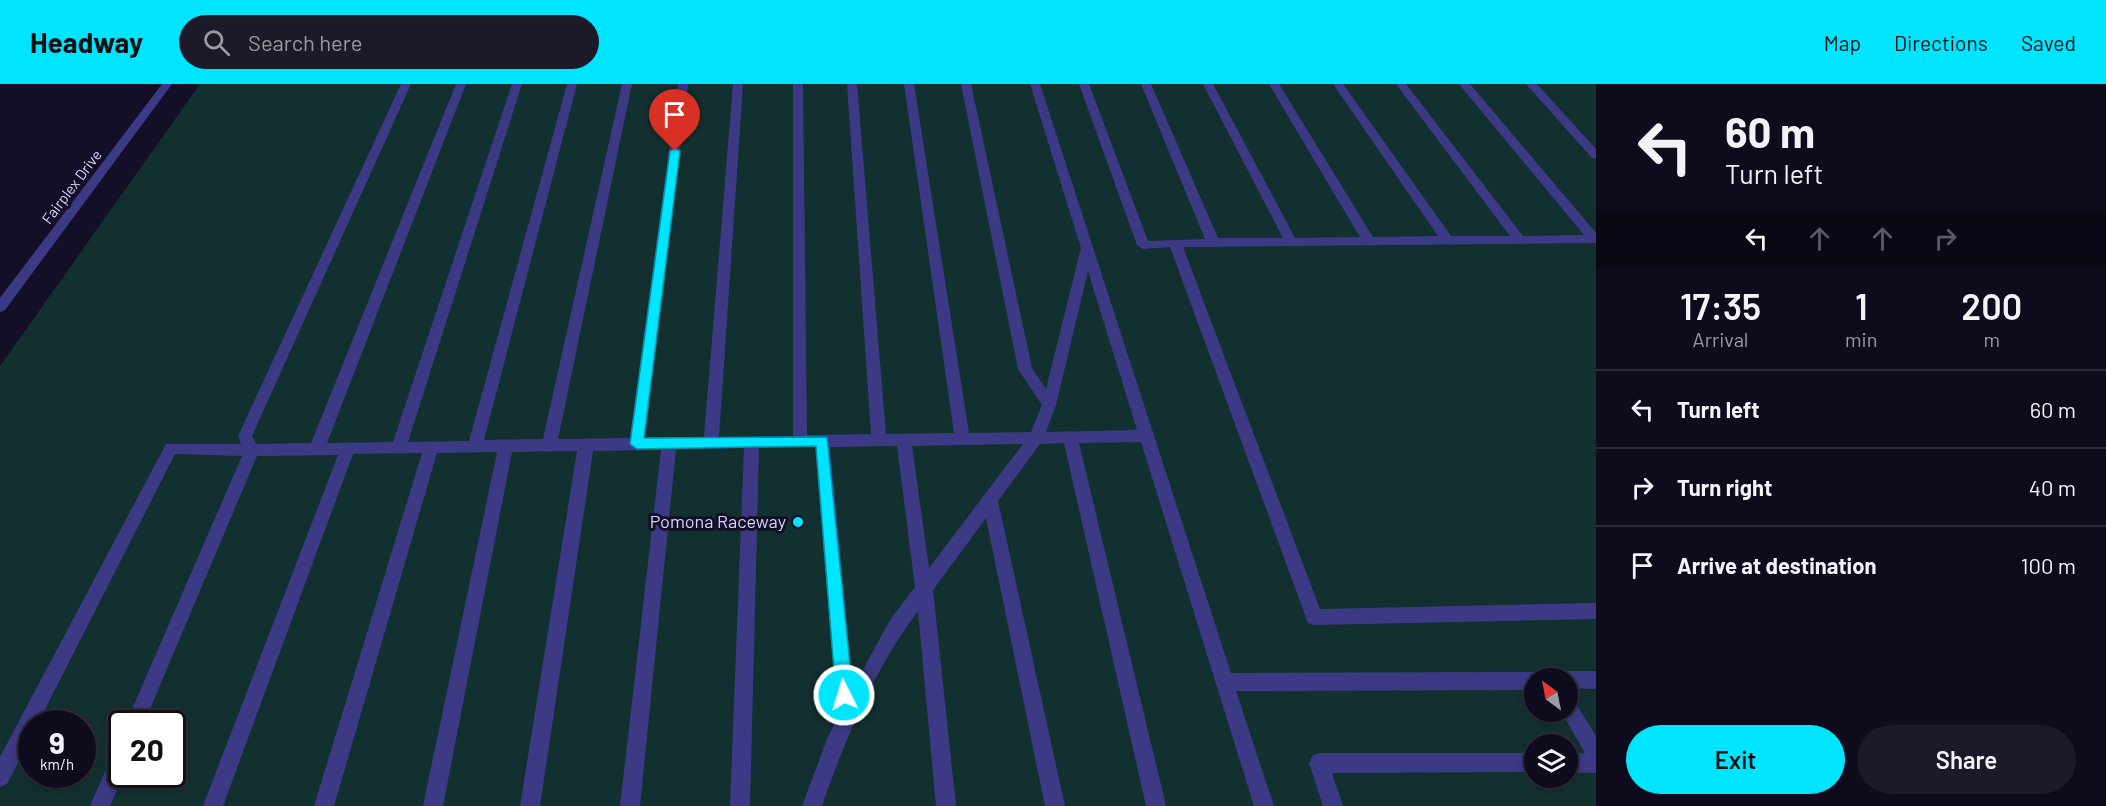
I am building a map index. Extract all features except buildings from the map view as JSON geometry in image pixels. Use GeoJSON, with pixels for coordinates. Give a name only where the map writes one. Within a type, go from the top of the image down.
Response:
{"type":"FeatureCollection","features":[{"type":"Feature","properties":{"kind":"street","name":"Fairplex Drive"},"geometry":{"type":"LineString","coordinates":[[0,307],[167,84]]}},
{"type":"Feature","properties":{"kind":"street"},"geometry":{"type":"LineString","coordinates":[[141,710],[252,450],[245,436],[406,84]]}},
{"type":"Feature","properties":{"kind":"street"},"geometry":{"type":"LineString","coordinates":[[317,448],[461,84]]}},
{"type":"Feature","properties":{"kind":"street"},"geometry":{"type":"LineString","coordinates":[[399,447],[517,84]]}},
{"type":"Feature","properties":{"kind":"street"},"geometry":{"type":"LineString","coordinates":[[475,446],[572,84]]}},
{"type":"Feature","properties":{"kind":"street"},"geometry":{"type":"LineString","coordinates":[[549,445],[627,84]]}},
{"type":"Feature","properties":{"kind":"street"},"geometry":{"type":"LineString","coordinates":[[637,444],[683,84]]}},
{"type":"Feature","properties":{"kind":"street"},"geometry":{"type":"LineString","coordinates":[[711,442],[738,84]]}},
{"type":"Feature","properties":{"kind":"street"},"geometry":{"type":"LineString","coordinates":[[798,84],[800,441]]}},
{"type":"Feature","properties":{"kind":"street"},"geometry":{"type":"LineString","coordinates":[[852,84],[879,439]]}},
{"type":"Feature","properties":{"kind":"street"},"geometry":{"type":"LineString","coordinates":[[909,84],[962,438]]}},
{"type":"Feature","properties":{"kind":"street"},"geometry":{"type":"LineString","coordinates":[[966,84],[1025,369],[1049,405]]}},
{"type":"Feature","properties":{"kind":"street"},"geometry":{"type":"LineString","coordinates":[[1035,84],[1264,806]]}},
{"type":"Feature","properties":{"kind":"street"},"geometry":{"type":"LineString","coordinates":[[1084,84],[1143,245],[1213,242],[1595,239]]}},
{"type":"Feature","properties":{"kind":"street"},"geometry":{"type":"LineString","coordinates":[[1146,84],[1213,242]]}},
{"type":"Feature","properties":{"kind":"street"},"geometry":{"type":"LineString","coordinates":[[1208,84],[1291,242]]}},
{"type":"Feature","properties":{"kind":"street"},"geometry":{"type":"LineString","coordinates":[[1274,84],[1369,241]]}},
{"type":"Feature","properties":{"kind":"street"},"geometry":{"type":"LineString","coordinates":[[1338,84],[1447,240]]}},
{"type":"Feature","properties":{"kind":"street"},"geometry":{"type":"LineString","coordinates":[[1401,84],[1519,240]]}},
{"type":"Feature","properties":{"kind":"street"},"geometry":{"type":"LineString","coordinates":[[1464,84],[1595,239]]}},
{"type":"Feature","properties":{"kind":"street"},"geometry":{"type":"LineString","coordinates":[[1531,84],[1596,156]]}},
{"type":"Feature","properties":{"kind":"street"},"geometry":{"type":"LineString","coordinates":[[1175,243],[1314,617],[1596,611]]}},
{"type":"Feature","properties":{"kind":"street"},"geometry":{"type":"LineString","coordinates":[[813,806],[836,740],[896,626],[1037,437],[1049,405],[1087,248]]}},
{"type":"Feature","properties":{"kind":"street"},"geometry":{"type":"LineString","coordinates":[[0,777],[171,448],[252,450],[1147,436]]}},
{"type":"Feature","properties":{"kind":"street"},"geometry":{"type":"LineString","coordinates":[[1070,437],[1156,806]]}},
{"type":"Feature","properties":{"kind":"street"},"geometry":{"type":"LineString","coordinates":[[904,439],[924,590],[946,806]]}},
{"type":"Feature","properties":{"kind":"street"},"geometry":{"type":"LineString","coordinates":[[822,440],[847,718]]}},
{"type":"Feature","properties":{"kind":"street"},"geometry":{"type":"LineString","coordinates":[[740,806],[752,442]]}},
{"type":"Feature","properties":{"kind":"street"},"geometry":{"type":"LineString","coordinates":[[630,806],[669,443]]}},
{"type":"Feature","properties":{"kind":"street"},"geometry":{"type":"LineString","coordinates":[[530,806],[586,444]]}},
{"type":"Feature","properties":{"kind":"street"},"geometry":{"type":"LineString","coordinates":[[433,806],[506,445]]}},
{"type":"Feature","properties":{"kind":"street"},"geometry":{"type":"LineString","coordinates":[[324,806],[431,447]]}},
{"type":"Feature","properties":{"kind":"street"},"geometry":{"type":"LineString","coordinates":[[213,806],[348,448]]}},
{"type":"Feature","properties":{"kind":"street"},"geometry":{"type":"LineString","coordinates":[[990,500],[1055,806]]}},
{"type":"Feature","properties":{"kind":"street"},"geometry":{"type":"LineString","coordinates":[[1578,680],[1596,680]]}},
{"type":"Feature","properties":{"kind":"street"},"geometry":{"type":"LineString","coordinates":[[1225,682],[1524,681]]}},
{"type":"Feature","properties":{"kind":"street"},"geometry":{"type":"LineString","coordinates":[[1577,722],[1596,754]]}},
{"type":"Feature","properties":{"kind":"street"},"geometry":{"type":"LineString","coordinates":[[1334,806],[1319,763],[1524,763]]}},
{"type":"Feature","properties":{"kind":"street"},"geometry":{"type":"LineString","coordinates":[[1578,763],[1596,763]]}},
{"type":"Feature","properties":{"kind":"street"},"geometry":{"type":"LineString","coordinates":[[100,806],[108,788]]}},
{"type":"Feature","properties":{"kind":"green space","name":"Pomona Raceway"},"geometry":{"type":"Polygon","coordinates":[[[200,84],[1596,84],[1596,806],[0,806],[0,366],[200,84]]]}},
{"type":"Feature","properties":{"kind":"place","name":"Pomona Raceway"},"geometry":{"type":"Point","coordinates":[798,522]}},
{"type":"Feature","properties":{"kind":"route"},"geometry":{"type":"LineString","coordinates":[[675,151],[637,444],[822,440],[844,695]]}}]}
